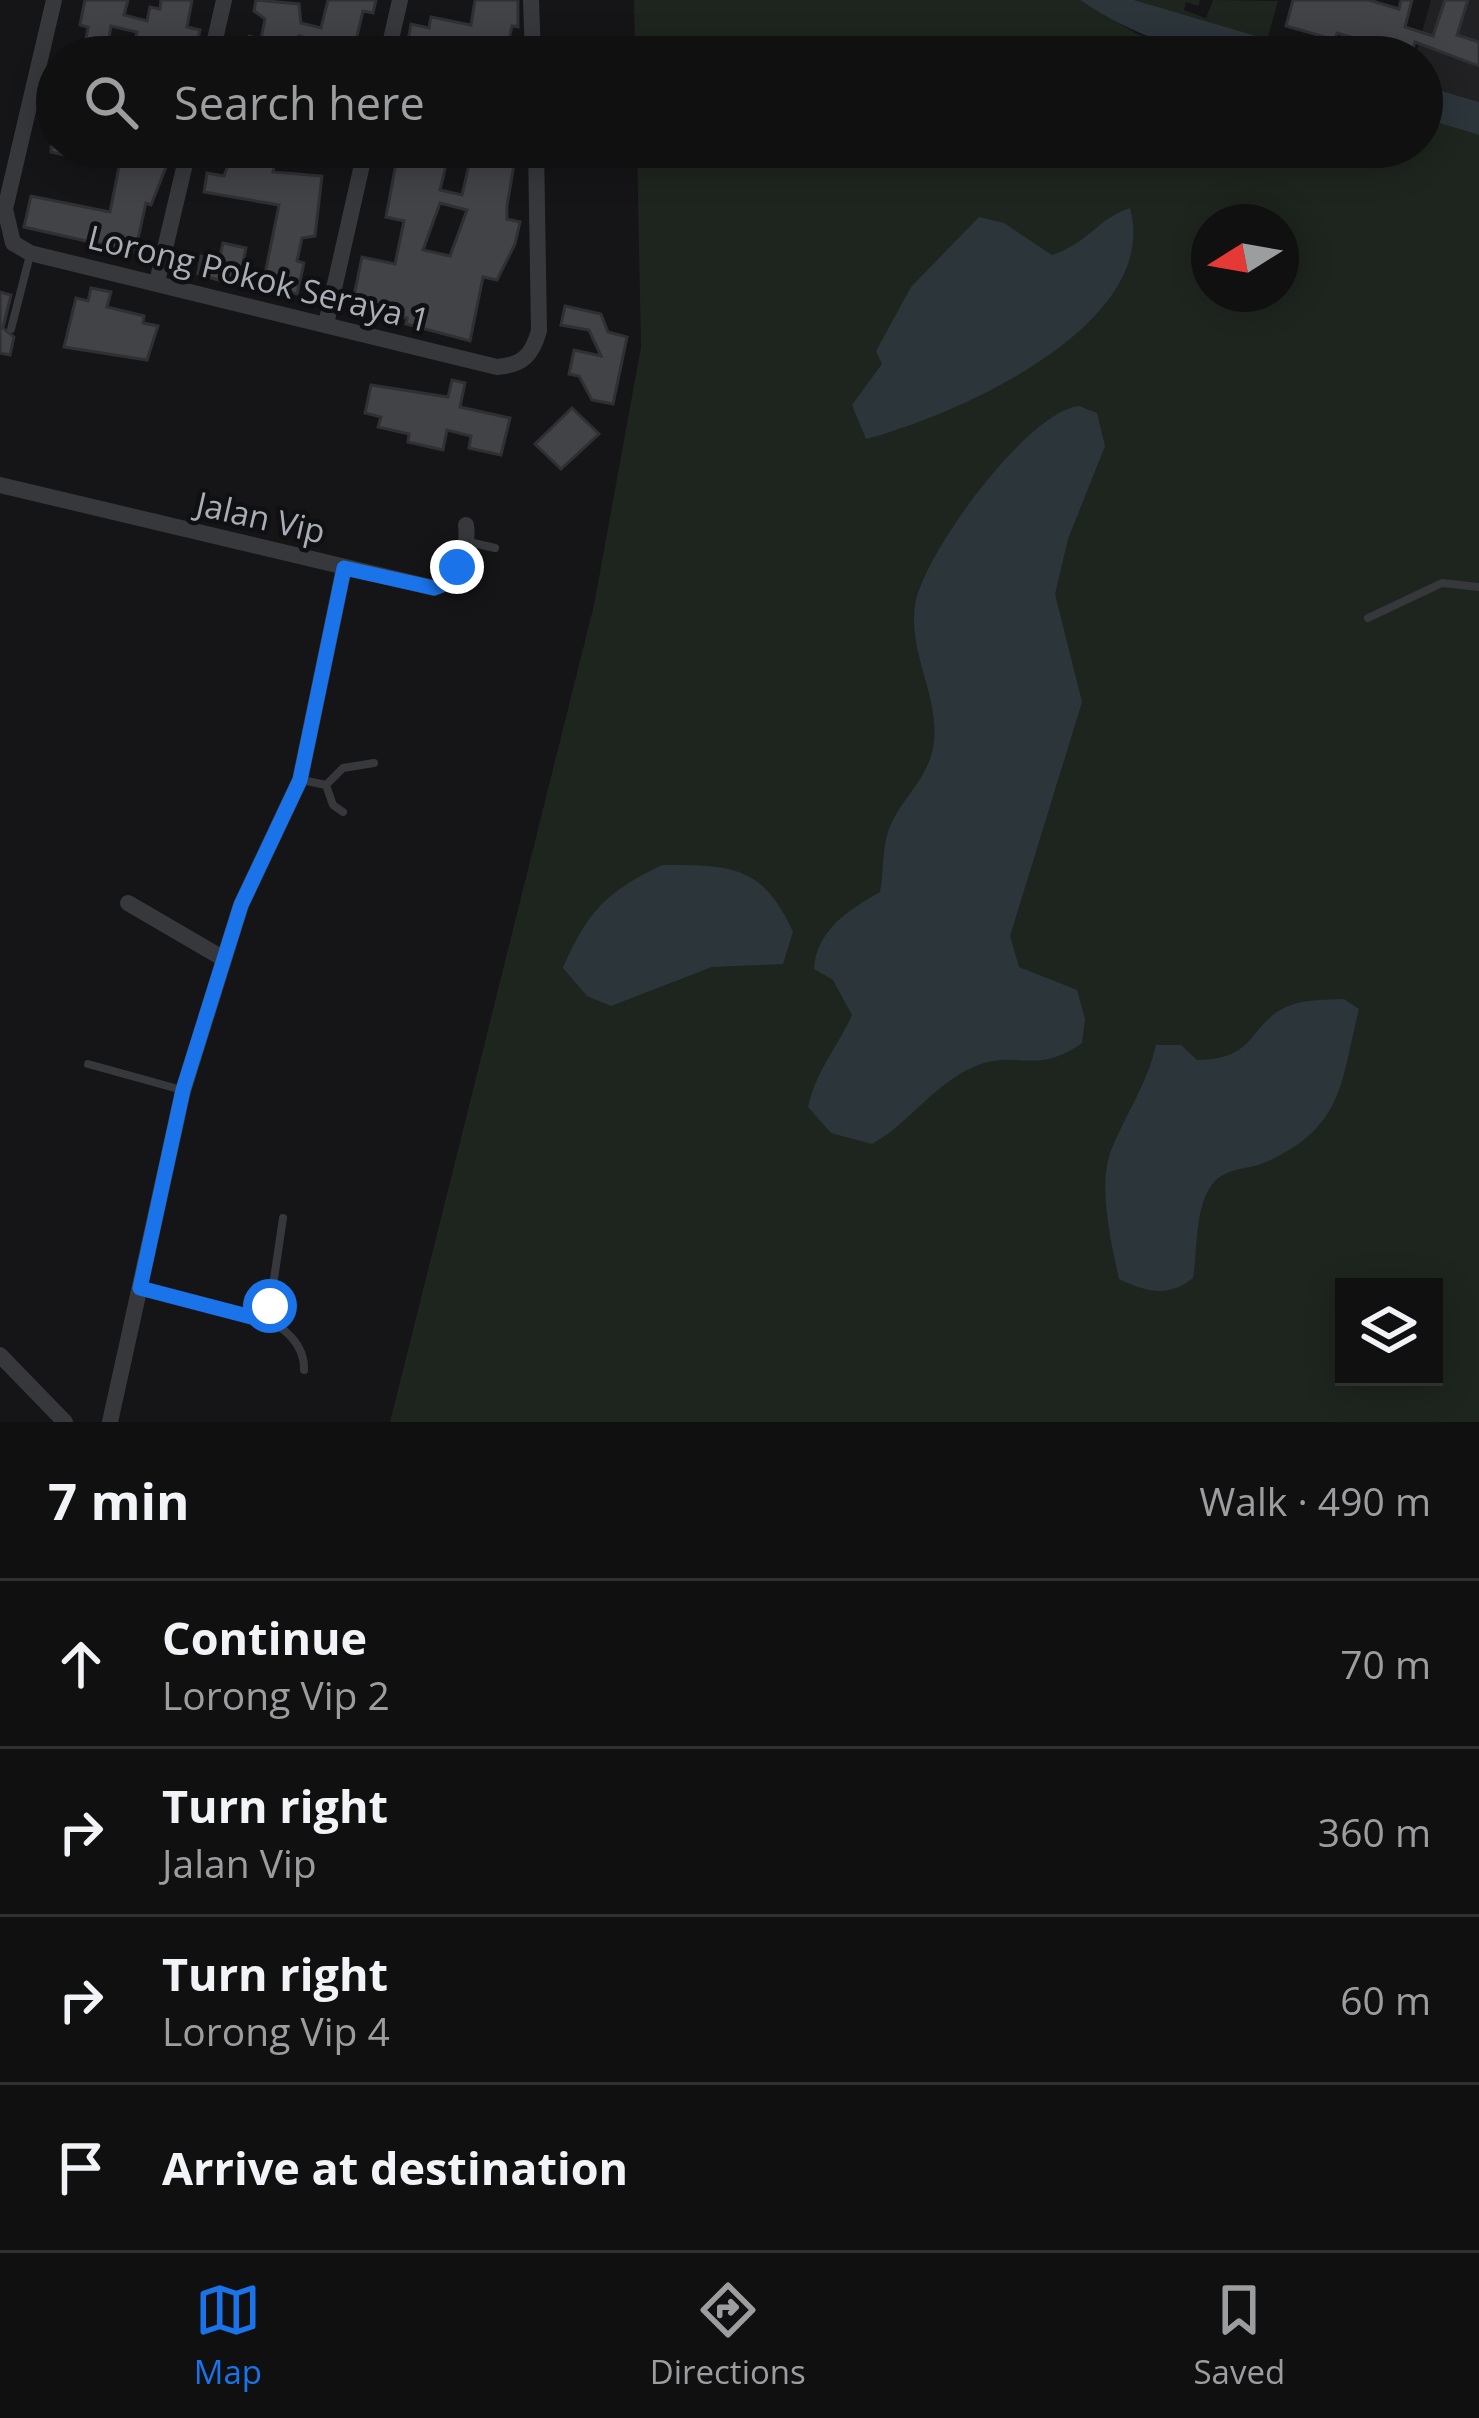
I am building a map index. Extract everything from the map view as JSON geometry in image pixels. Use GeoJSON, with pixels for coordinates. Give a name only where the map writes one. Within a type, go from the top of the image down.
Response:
{"type":"FeatureCollection","features":[{"type":"Feature","properties":{"kind":"street"},"geometry":{"type":"LineString","coordinates":[[46,36],[54,0]]}},
{"type":"Feature","properties":{"kind":"street"},"geometry":{"type":"LineString","coordinates":[[216,36],[224,0]]}},
{"type":"Feature","properties":{"kind":"street"},"geometry":{"type":"LineString","coordinates":[[392,36],[400,0]]}},
{"type":"Feature","properties":{"kind":"street"},"geometry":{"type":"LineString","coordinates":[[531,0],[532,36]]}},
{"type":"Feature","properties":{"kind":"street"},"geometry":{"type":"LineString","coordinates":[[30,253],[14,243],[5,209],[36,77]]}},
{"type":"Feature","properties":{"kind":"street"},"geometry":{"type":"LineString","coordinates":[[157,282],[184,168]]}},
{"type":"Feature","properties":{"kind":"street"},"geometry":{"type":"LineString","coordinates":[[326,324],[361,168]]}},
{"type":"Feature","properties":{"kind":"street","name":"Lorong Pokok Seraya 1"},"geometry":{"type":"LineString","coordinates":[[30,253],[497,367],[527,358],[539,331],[536,168]]}},
{"type":"Feature","properties":{"kind":"street","name":"Jalan Vip"},"geometry":{"type":"LineString","coordinates":[[0,485],[344,568],[300,780],[241,905],[183,1090],[110,1422]]}},
{"type":"Feature","properties":{"kind":"street"},"geometry":{"type":"LineString","coordinates":[[344,568],[434,588],[448,583],[467,533]]}},
{"type":"Feature","properties":{"kind":"street"},"geometry":{"type":"LineString","coordinates":[[128,903],[224,959]]}},
{"type":"Feature","properties":{"kind":"street"},"geometry":{"type":"LineString","coordinates":[[0,1354],[65,1422]]}},
{"type":"Feature","properties":{"kind":"lane"},"geometry":{"type":"LineString","coordinates":[[11,329],[30,253]]}},
{"type":"Feature","properties":{"kind":"lane"},"geometry":{"type":"LineString","coordinates":[[467,533],[495,548]]}},
{"type":"Feature","properties":{"kind":"lane"},"geometry":{"type":"LineString","coordinates":[[1368,618],[1442,583],[1479,587]]}},
{"type":"Feature","properties":{"kind":"lane"},"geometry":{"type":"LineString","coordinates":[[326,785],[343,768],[374,763]]}},
{"type":"Feature","properties":{"kind":"lane"},"geometry":{"type":"LineString","coordinates":[[300,780],[326,785]]}},
{"type":"Feature","properties":{"kind":"lane"},"geometry":{"type":"LineString","coordinates":[[326,785],[333,805],[343,812]]}},
{"type":"Feature","properties":{"kind":"lane"},"geometry":{"type":"LineString","coordinates":[[88,1064],[183,1090]]}},
{"type":"Feature","properties":{"kind":"lane"},"geometry":{"type":"LineString","coordinates":[[140,1288],[255,1318],[263,1315],[270,1306],[284,1218]]}},
{"type":"Feature","properties":{"kind":"lane"},"geometry":{"type":"LineString","coordinates":[[263,1315],[289,1333],[304,1357],[304,1370]]}},
{"type":"Feature","properties":{"kind":"shaded area"},"geometry":{"type":"Polygon","coordinates":[[[634,0],[1080,0],[1144,36],[635,36],[634,0]]]}},
{"type":"Feature","properties":{"kind":"shaded area"},"geometry":{"type":"Polygon","coordinates":[[[1080,0],[1134,0],[1256,36],[1149,36],[1080,0]]]}},
{"type":"Feature","properties":{"kind":"shaded area"},"geometry":{"type":"Polygon","coordinates":[[[1134,0],[1200,0],[1198,6],[1186,2],[1184,10],[1206,18],[1213,0],[1278,1],[1268,36],[1254,36],[1134,0]]]}},
{"type":"Feature","properties":{"kind":"shaded area"},"geometry":{"type":"Polygon","coordinates":[[[1431,0],[1479,0],[1479,102],[1443,91],[1443,36],[1421,36],[1431,0]]]}},
{"type":"Feature","properties":{"kind":"shaded area"},"geometry":{"type":"Polygon","coordinates":[[[1443,91],[1479,102],[1479,135],[1443,124],[1443,91]]]}},
{"type":"Feature","properties":{"kind":"shaded area"},"geometry":{"type":"Polygon","coordinates":[[[1443,124],[1479,135],[1479,1422],[390,1422],[594,605],[641,347],[637,168],[1443,168],[1443,124]]]}},
{"type":"Feature","properties":{"kind":"shaded area"},"geometry":{"type":"Polygon","coordinates":[[[1130,208],[1132,251],[1115,290],[1085,326],[998,386],[866,439],[852,405],[882,364],[876,351],[911,287],[979,217],[1004,223],[1052,255],[1130,208]]]}},
{"type":"Feature","properties":{"kind":"shaded area"},"geometry":{"type":"Polygon","coordinates":[[[1079,406],[1097,413],[1105,446],[1068,539],[1055,594],[1082,702],[1010,936],[1019,967],[1077,990],[1085,1019],[1082,1043],[1052,1058],[990,1061],[961,1073],[872,1144],[831,1133],[808,1107],[821,1071],[852,1015],[833,980],[814,969],[816,956],[836,923],[880,892],[889,829],[931,754],[932,707],[914,622],[922,582],[957,521],[1007,458],[1033,432],[1079,406]]]}},
{"type":"Feature","properties":{"kind":"shaded area"},"geometry":{"type":"Polygon","coordinates":[[[662,865],[726,869],[757,881],[782,910],[793,932],[783,964],[712,967],[611,1006],[587,996],[563,968],[581,932],[613,894],[662,865]]]}},
{"type":"Feature","properties":{"kind":"shaded area"},"geometry":{"type":"Polygon","coordinates":[[[1344,999],[1359,1009],[1343,1079],[1326,1116],[1293,1147],[1216,1180],[1200,1213],[1193,1278],[1157,1291],[1119,1279],[1107,1213],[1108,1162],[1156,1045],[1181,1045],[1197,1060],[1217,1058],[1241,1048],[1286,1007],[1344,999]]]}},
{"type":"Feature","properties":{"kind":"building"},"geometry":{"type":"Polygon","coordinates":[[[85,0],[128,0],[124,15],[147,21],[150,7],[160,9],[161,0],[192,0],[187,27],[200,30],[199,36],[136,36],[137,32],[111,26],[109,36],[86,36],[88,27],[80,25],[85,0]]]}},
{"type":"Feature","properties":{"kind":"building"},"geometry":{"type":"Polygon","coordinates":[[[256,0],[299,4],[301,23],[321,28],[328,0],[376,0],[373,13],[363,11],[357,36],[262,36],[265,19],[254,11],[256,0]]]}},
{"type":"Feature","properties":{"kind":"building"},"geometry":{"type":"Polygon","coordinates":[[[475,0],[518,0],[518,27],[512,26],[510,36],[409,36],[411,24],[429,28],[431,17],[471,25],[475,0]]]}},
{"type":"Feature","properties":{"kind":"building"},"geometry":{"type":"Polygon","coordinates":[[[1293,0],[1369,0],[1399,9],[1401,0],[1412,0],[1405,27],[1433,36],[1321,36],[1286,26],[1293,0]]]}},
{"type":"Feature","properties":{"kind":"building"},"geometry":{"type":"Polygon","coordinates":[[[1445,0],[1468,0],[1457,35],[1479,42],[1479,66],[1443,52],[1443,36],[1433,36],[1445,0]]]}},
{"type":"Feature","properties":{"kind":"building"},"geometry":{"type":"Polygon","coordinates":[[[119,168],[166,168],[151,205],[146,203],[135,252],[24,227],[31,196],[110,212],[119,168]]]}},
{"type":"Feature","properties":{"kind":"building"},"geometry":{"type":"Polygon","coordinates":[[[227,168],[274,168],[273,172],[322,176],[315,236],[302,238],[297,261],[304,263],[297,294],[277,289],[279,282],[264,279],[279,205],[204,192],[207,173],[224,176],[227,168]]]}},
{"type":"Feature","properties":{"kind":"building"},"geometry":{"type":"Polygon","coordinates":[[[395,168],[445,168],[440,190],[462,195],[468,168],[513,168],[507,219],[520,222],[515,244],[497,280],[483,277],[470,341],[406,324],[407,318],[351,310],[362,257],[395,264],[404,221],[386,217],[395,168]],[[440,203],[423,250],[450,256],[467,210],[440,203]]]}},
{"type":"Feature","properties":{"kind":"building"},"geometry":{"type":"Polygon","coordinates":[[[223,243],[246,248],[238,286],[198,274],[201,256],[219,260],[223,243]]]}},
{"type":"Feature","properties":{"kind":"building"},"geometry":{"type":"Polygon","coordinates":[[[91,288],[111,292],[107,307],[144,316],[143,323],[158,326],[147,360],[64,347],[76,298],[88,301],[91,288]]]}},
{"type":"Feature","properties":{"kind":"building"},"geometry":{"type":"Polygon","coordinates":[[[0,292],[11,295],[3,328],[14,337],[10,355],[0,353],[0,292]]]}},
{"type":"Feature","properties":{"kind":"building"},"geometry":{"type":"Polygon","coordinates":[[[565,306],[601,314],[608,332],[627,337],[613,404],[592,400],[579,376],[569,374],[574,350],[601,356],[589,330],[561,325],[565,306]]]}},
{"type":"Feature","properties":{"kind":"building"},"geometry":{"type":"Polygon","coordinates":[[[452,380],[465,383],[460,407],[510,418],[501,455],[469,448],[471,436],[447,430],[443,450],[408,442],[409,434],[378,427],[381,417],[365,413],[371,385],[448,397],[452,380]]]}},
{"type":"Feature","properties":{"kind":"building"},"geometry":{"type":"Polygon","coordinates":[[[572,408],[599,434],[561,469],[535,444],[572,408]]]}},
{"type":"Feature","properties":{"kind":"route"},"geometry":{"type":"LineString","coordinates":[[270,1306],[255,1318],[140,1288],[183,1090],[241,905],[300,780],[344,568],[434,588],[448,583],[457,567]]}}]}
